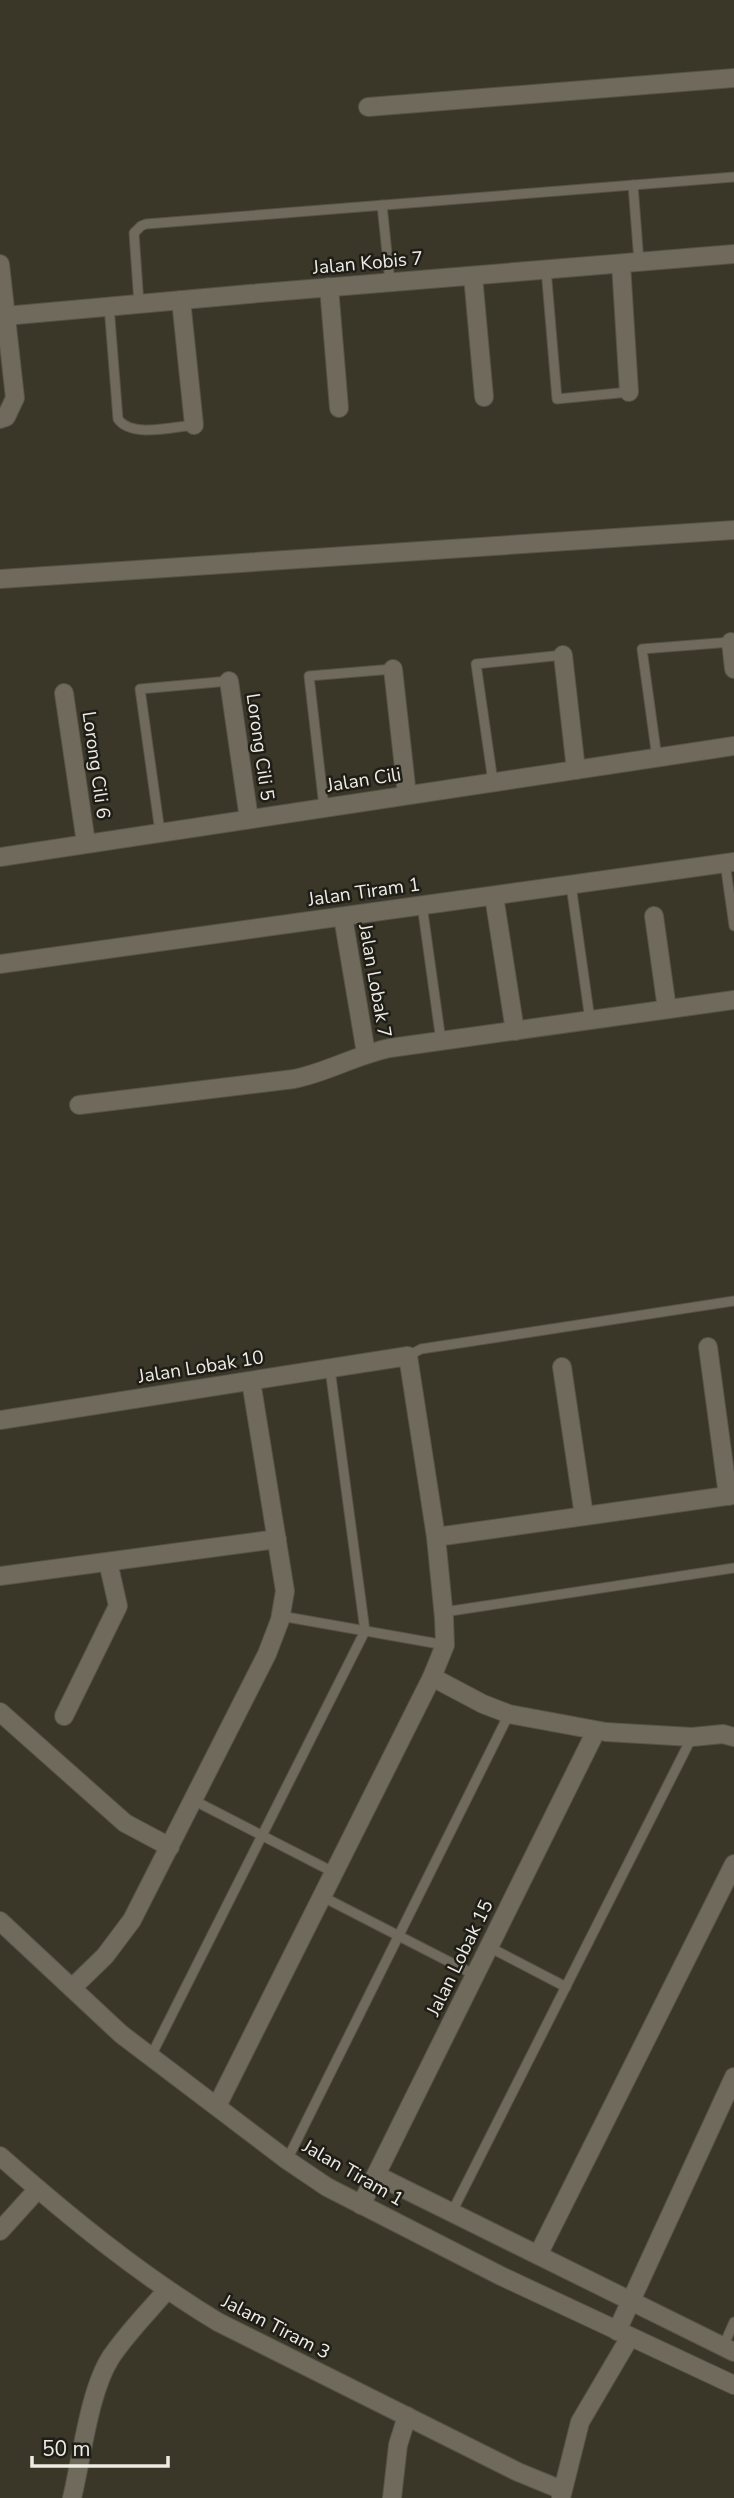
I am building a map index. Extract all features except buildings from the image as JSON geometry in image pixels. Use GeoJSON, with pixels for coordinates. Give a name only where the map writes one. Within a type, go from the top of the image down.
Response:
{"type":"FeatureCollection","features":[{"type":"Feature","properties":{"kind":"street"},"geometry":{"type":"LineString","coordinates":[[368,107],[734,78]]}},
{"type":"Feature","properties":{"kind":"street","name":"Jalan Kobis 7"},"geometry":{"type":"LineString","coordinates":[[5,316],[734,254]]}},
{"type":"Feature","properties":{"kind":"street"},"geometry":{"type":"LineString","coordinates":[[0,264],[15,398],[3,418]]}},
{"type":"Feature","properties":{"kind":"street"},"geometry":{"type":"LineString","coordinates":[[621,264],[629,392]]}},
{"type":"Feature","properties":{"kind":"street"},"geometry":{"type":"LineString","coordinates":[[473,276],[484,397]]}},
{"type":"Feature","properties":{"kind":"street"},"geometry":{"type":"LineString","coordinates":[[329,287],[338,408]]}},
{"type":"Feature","properties":{"kind":"street"},"geometry":{"type":"LineString","coordinates":[[181,300],[194,425]]}},
{"type":"Feature","properties":{"kind":"street"},"geometry":{"type":"LineString","coordinates":[[0,579],[734,530]]}},
{"type":"Feature","properties":{"kind":"street"},"geometry":{"type":"LineString","coordinates":[[731,642],[734,669]]}},
{"type":"Feature","properties":{"kind":"street"},"geometry":{"type":"LineString","coordinates":[[563,655],[576,770]]}},
{"type":"Feature","properties":{"kind":"street"},"geometry":{"type":"LineString","coordinates":[[393,669],[407,795]]}},
{"type":"Feature","properties":{"kind":"street","name":"Lorong Cili 5"},"geometry":{"type":"LineString","coordinates":[[229,681],[250,819]]}},
{"type":"Feature","properties":{"kind":"street","name":"Lorong Cili 6"},"geometry":{"type":"LineString","coordinates":[[64,694],[86,843]]}},
{"type":"Feature","properties":{"kind":"street","name":"Jalan Cili"},"geometry":{"type":"LineString","coordinates":[[0,856],[734,746]]}},
{"type":"Feature","properties":{"kind":"street","name":"Jalan Tiram 1"},"geometry":{"type":"LineString","coordinates":[[0,964],[729,863]]}},
{"type":"Feature","properties":{"kind":"street"},"geometry":{"type":"LineString","coordinates":[[494,895],[514,1031]]}},
{"type":"Feature","properties":{"kind":"street"},"geometry":{"type":"LineString","coordinates":[[654,916],[667,1009]]}},
{"type":"Feature","properties":{"kind":"street","name":"Jalan Lobak 7"},"geometry":{"type":"LineString","coordinates":[[343,917],[366,1053]]}},
{"type":"Feature","properties":{"kind":"street"},"geometry":{"type":"LineString","coordinates":[[79,1105],[294,1079],[318,1074],[366,1053],[734,1000]]}},
{"type":"Feature","properties":{"kind":"street"},"geometry":{"type":"LineString","coordinates":[[436,1537],[731,1495],[708,1347]]}},
{"type":"Feature","properties":{"kind":"street"},"geometry":{"type":"LineString","coordinates":[[217,2106],[432,1677],[445,1645],[436,1537],[408,1356]]}},
{"type":"Feature","properties":{"kind":"street","name":"Jalan Lobak 10"},"geometry":{"type":"LineString","coordinates":[[0,1420],[408,1356]]}},
{"type":"Feature","properties":{"kind":"street"},"geometry":{"type":"LineString","coordinates":[[562,1367],[584,1516]]}},
{"type":"Feature","properties":{"kind":"street"},"geometry":{"type":"LineString","coordinates":[[72,1988],[105,1956],[132,1920],[267,1654],[281,1616],[285,1591],[251,1381]]}},
{"type":"Feature","properties":{"kind":"street"},"geometry":{"type":"LineString","coordinates":[[0,1576],[276,1539]]}},
{"type":"Feature","properties":{"kind":"street"},"geometry":{"type":"LineString","coordinates":[[64,1716],[117,1606],[108,1562]]}},
{"type":"Feature","properties":{"kind":"street"},"geometry":{"type":"LineString","coordinates":[[432,1677],[483,1704],[509,1714],[596,1731],[692,1737],[723,1734],[734,1737]]}},
{"type":"Feature","properties":{"kind":"street"},"geometry":{"type":"LineString","coordinates":[[0,1712],[125,1823],[170,1847]]}},
{"type":"Feature","properties":{"kind":"street","name":"Jalan Lobak 15"},"geometry":{"type":"LineString","coordinates":[[361,2204],[596,1731]]}},
{"type":"Feature","properties":{"kind":"street"},"geometry":{"type":"LineString","coordinates":[[538,2255],[734,1864]]}},
{"type":"Feature","properties":{"kind":"street","name":"Jalan Tiram 1"},"geometry":{"type":"LineString","coordinates":[[0,1921],[121,2034],[287,2160],[327,2187],[501,2276],[734,2385]]}},
{"type":"Feature","properties":{"kind":"street"},"geometry":{"type":"LineString","coordinates":[[561,2494],[580,2422],[624,2334],[630,2301],[733,2084]]}},
{"type":"Feature","properties":{"kind":"street","name":"Jalam Tiram 3"},"geometry":{"type":"LineString","coordinates":[[0,2156],[37,2189],[167,2290],[218,2322],[561,2494]]}},
{"type":"Feature","properties":{"kind":"street"},"geometry":{"type":"LineString","coordinates":[[376,2175],[728,2349]]}},
{"type":"Feature","properties":{"kind":"street"},"geometry":{"type":"LineString","coordinates":[[0,2231],[37,2189]]}},
{"type":"Feature","properties":{"kind":"street"},"geometry":{"type":"LineString","coordinates":[[72,2498],[95,2398],[111,2357],[167,2290]]}},
{"type":"Feature","properties":{"kind":"street"},"geometry":{"type":"LineString","coordinates":[[392,2498],[398,2445],[407,2416]]}},
{"type":"Feature","properties":{"kind":"lane"},"geometry":{"type":"LineString","coordinates":[[139,304],[133,239],[134,233],[141,226],[734,177]]}},
{"type":"Feature","properties":{"kind":"lane"},"geometry":{"type":"LineString","coordinates":[[632,185],[639,262]]}},
{"type":"Feature","properties":{"kind":"lane"},"geometry":{"type":"LineString","coordinates":[[382,205],[390,282]]}},
{"type":"Feature","properties":{"kind":"lane"},"geometry":{"type":"LineString","coordinates":[[546,270],[557,399],[629,392]]}},
{"type":"Feature","properties":{"kind":"lane"},"geometry":{"type":"LineString","coordinates":[[109,306],[118,419],[123,426],[135,430],[194,425]]}},
{"type":"Feature","properties":{"kind":"lane"},"geometry":{"type":"LineString","coordinates":[[657,758],[642,649],[731,642]]}},
{"type":"Feature","properties":{"kind":"lane"},"geometry":{"type":"LineString","coordinates":[[492,782],[476,664],[563,655]]}},
{"type":"Feature","properties":{"kind":"lane"},"geometry":{"type":"LineString","coordinates":[[324,807],[309,676],[393,669]]}},
{"type":"Feature","properties":{"kind":"lane"},"geometry":{"type":"LineString","coordinates":[[160,832],[140,689],[229,681]]}},
{"type":"Feature","properties":{"kind":"lane"},"geometry":{"type":"LineString","coordinates":[[729,863],[734,926]]}},
{"type":"Feature","properties":{"kind":"lane"},"geometry":{"type":"LineString","coordinates":[[571,885],[590,1020]]}},
{"type":"Feature","properties":{"kind":"lane"},"geometry":{"type":"LineString","coordinates":[[422,905],[441,1041]]}},
{"type":"Feature","properties":{"kind":"lane"},"geometry":{"type":"LineString","coordinates":[[408,1356],[421,1349],[734,1301]]}},
{"type":"Feature","properties":{"kind":"lane"},"geometry":{"type":"LineString","coordinates":[[151,2056],[365,1631],[330,1369]]}},
{"type":"Feature","properties":{"kind":"lane"},"geometry":{"type":"LineString","coordinates":[[444,1612],[734,1568]]}},
{"type":"Feature","properties":{"kind":"lane"},"geometry":{"type":"LineString","coordinates":[[281,1616],[445,1645]]}},
{"type":"Feature","properties":{"kind":"lane"},"geometry":{"type":"LineString","coordinates":[[287,2160],[509,1714]]}},
{"type":"Feature","properties":{"kind":"lane"},"geometry":{"type":"LineString","coordinates":[[452,2212],[692,1737]]}},
{"type":"Feature","properties":{"kind":"lane"},"geometry":{"type":"LineString","coordinates":[[193,1800],[335,1873]]}},
{"type":"Feature","properties":{"kind":"lane"},"geometry":{"type":"LineString","coordinates":[[323,1897],[475,1975]]}},
{"type":"Feature","properties":{"kind":"lane"},"geometry":{"type":"LineString","coordinates":[[489,1947],[566,1987]]}},
{"type":"Feature","properties":{"kind":"lane"},"geometry":{"type":"LineString","coordinates":[[728,2349],[734,2322]]}}]}
